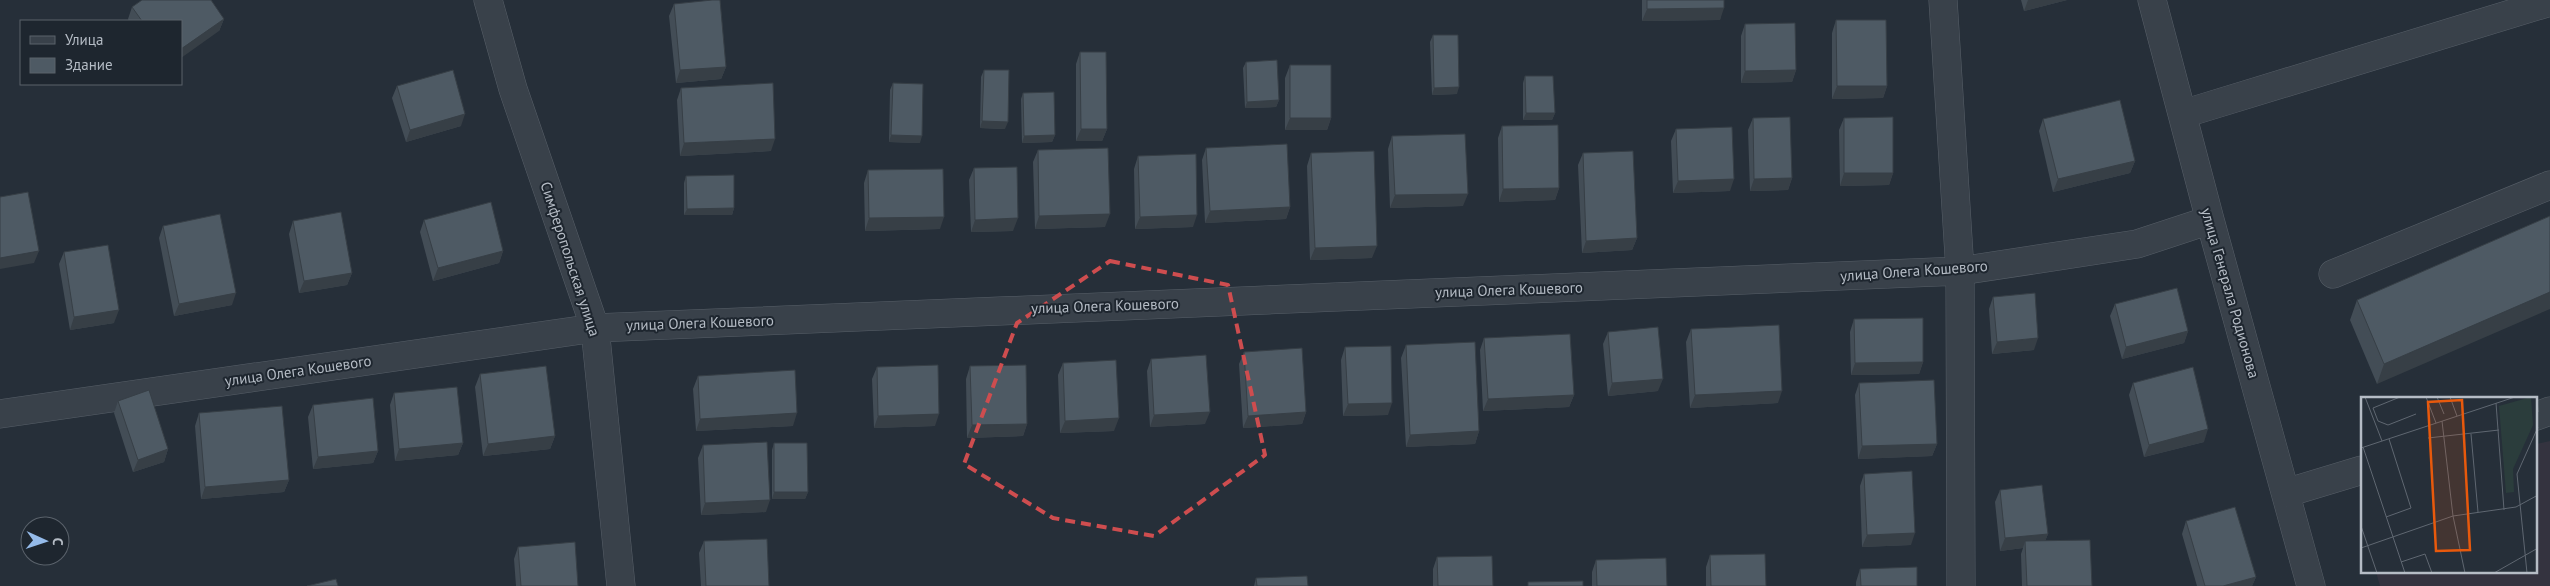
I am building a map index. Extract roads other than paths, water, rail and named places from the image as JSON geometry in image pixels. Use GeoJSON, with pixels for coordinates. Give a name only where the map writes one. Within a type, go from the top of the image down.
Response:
{"type":"FeatureCollection","features":[{"type":"Feature","properties":{"kind":"street","name":"Симферопольская улица"},"geometry":{"type":"LineString","coordinates":[[488,0],[513,89],[595,328],[621,586]]}},
{"type":"Feature","properties":{"kind":"street"},"geometry":{"type":"LineString","coordinates":[[1943,0],[1960,271],[1961,586]]}},
{"type":"Feature","properties":{"kind":"street","name":"улица Генерала Родионова"},"geometry":{"type":"LineString","coordinates":[[2152,0],[2210,220],[2312,586]]}},
{"type":"Feature","properties":{"kind":"street"},"geometry":{"type":"LineString","coordinates":[[2183,114],[2550,2]]}},
{"type":"Feature","properties":{"kind":"street"},"geometry":{"type":"LineString","coordinates":[[2332,274],[2550,185]]}},
{"type":"Feature","properties":{"kind":"street","name":"улица Олега Кошевого"},"geometry":{"type":"LineString","coordinates":[[0,414],[595,328],[1960,271],[2137,244],[2210,220]]}},
{"type":"Feature","properties":{"kind":"street"},"geometry":{"type":"LineString","coordinates":[[2538,415],[2550,411]]}},
{"type":"Feature","properties":{"kind":"street"},"geometry":{"type":"LineString","coordinates":[[2286,493],[2361,470]]}}]}
